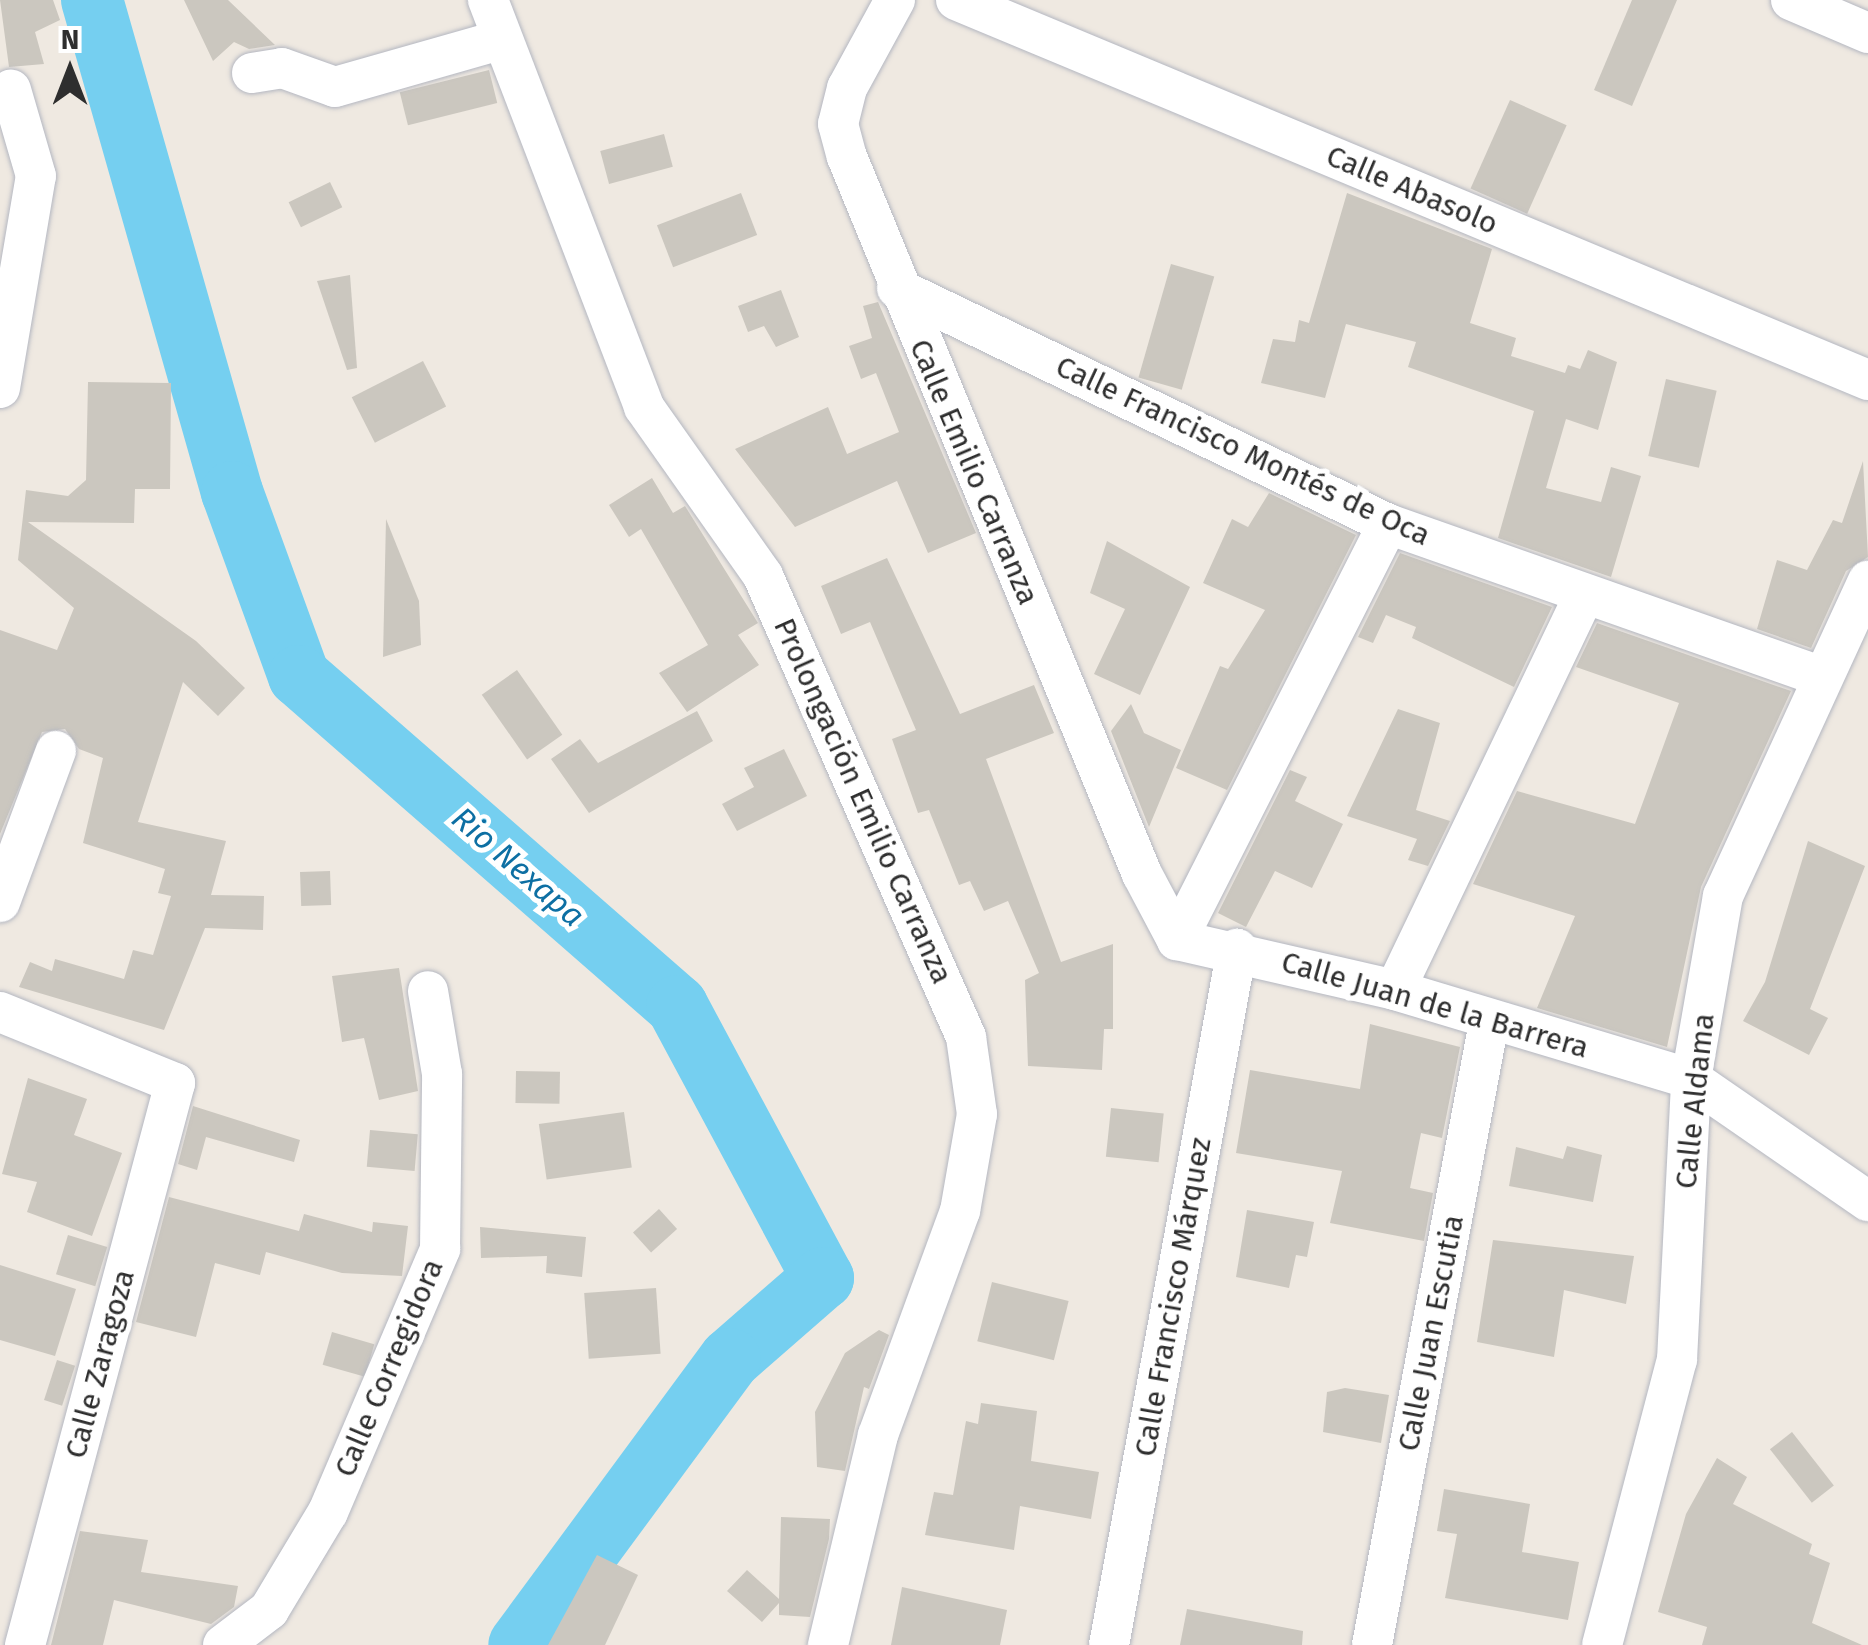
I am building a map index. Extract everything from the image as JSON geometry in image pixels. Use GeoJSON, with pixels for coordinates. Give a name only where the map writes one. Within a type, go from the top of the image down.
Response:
{"type":"FeatureCollection","features":[{"type":"Feature","properties":{"kind":"street","name":"Prolongación Emilio Carranza"},"geometry":{"type":"LineString","coordinates":[[488,0],[500,40],[644,407],[764,576],[966,1037],[976,1114],[960,1211],[878,1435],[828,1645]]}},
{"type":"Feature","properties":{"kind":"street","name":"Calle Emilio Carranza"},"geometry":{"type":"LineString","coordinates":[[896,0],[847,88],[838,124],[897,288],[1142,874],[1177,940]]}},
{"type":"Feature","properties":{"kind":"street","name":"Calle Abasolo"},"geometry":{"type":"LineString","coordinates":[[956,0],[1868,380]]}},
{"type":"Feature","properties":{"kind":"street"},"geometry":{"type":"LineString","coordinates":[[1792,0],[1868,33]]}},
{"type":"Feature","properties":{"kind":"street"},"geometry":{"type":"LineString","coordinates":[[252,73],[282,68],[335,87],[500,40]]}},
{"type":"Feature","properties":{"kind":"street"},"geometry":{"type":"LineString","coordinates":[[0,388],[36,176],[11,90]]}},
{"type":"Feature","properties":{"kind":"street","name":"Calle Francisco Montés de Oca"},"geometry":{"type":"LineString","coordinates":[[897,288],[1388,524],[1822,677]]}},
{"type":"Feature","properties":{"kind":"street"},"geometry":{"type":"LineString","coordinates":[[1177,940],[1388,524]]}},
{"type":"Feature","properties":{"kind":"street","name":"Calle Aldama"},"geometry":{"type":"LineString","coordinates":[[1602,1645],[1677,1360],[1691,1079],[1722,896],[1868,582]]}},
{"type":"Feature","properties":{"kind":"street"},"geometry":{"type":"LineString","coordinates":[[1396,990],[1585,594]]}},
{"type":"Feature","properties":{"kind":"street"},"geometry":{"type":"LineString","coordinates":[[0,902],[56,750]]}},
{"type":"Feature","properties":{"kind":"street","name":"Calle Juan de la Barrera"},"geometry":{"type":"LineString","coordinates":[[1177,940],[1237,949],[1396,990],[1489,1022],[1691,1079],[1868,1200]]}},
{"type":"Feature","properties":{"kind":"street","name":"Calle Francisco Márquez"},"geometry":{"type":"LineString","coordinates":[[1108,1645],[1237,949]]}},
{"type":"Feature","properties":{"kind":"street","name":"Calle Corregidora"},"geometry":{"type":"LineString","coordinates":[[224,1645],[269,1610],[328,1512],[440,1249],[442,1074],[428,991]]}},
{"type":"Feature","properties":{"kind":"street","name":"Calle Zaragoza"},"geometry":{"type":"LineString","coordinates":[[0,1012],[175,1084],[24,1645]]}},
{"type":"Feature","properties":{"kind":"street","name":"Calle Juan Escutia"},"geometry":{"type":"LineString","coordinates":[[1372,1645],[1489,1022]]}},
{"type":"Feature","properties":{"kind":"building"},"geometry":{"type":"Polygon","coordinates":[[[0,0],[53,0],[60,20],[35,32],[44,64],[9,67],[0,0]]]}},
{"type":"Feature","properties":{"kind":"building"},"geometry":{"type":"Polygon","coordinates":[[[184,0],[228,0],[275,45],[249,49],[234,42],[213,61],[184,0]]]}},
{"type":"Feature","properties":{"kind":"building"},"geometry":{"type":"Polygon","coordinates":[[[1632,0],[1677,0],[1632,106],[1594,90],[1632,0]]]}},
{"type":"Feature","properties":{"kind":"building"},"geometry":{"type":"Polygon","coordinates":[[[489,70],[497,103],[408,125],[400,92],[489,70]]]}},
{"type":"Feature","properties":{"kind":"building"},"geometry":{"type":"Polygon","coordinates":[[[1510,100],[1567,125],[1527,214],[1471,189],[1510,100]]]}},
{"type":"Feature","properties":{"kind":"building"},"geometry":{"type":"Polygon","coordinates":[[[664,134],[673,167],[609,184],[600,151],[664,134]]]}},
{"type":"Feature","properties":{"kind":"building"},"geometry":{"type":"Polygon","coordinates":[[[330,182],[342,207],[301,227],[289,202],[330,182]]]}},
{"type":"Feature","properties":{"kind":"building"},"geometry":{"type":"Polygon","coordinates":[[[741,193],[757,235],[673,267],[657,225],[741,193]]]}},
{"type":"Feature","properties":{"kind":"building"},"geometry":{"type":"Polygon","coordinates":[[[1347,193],[1492,249],[1470,323],[1516,338],[1511,356],[1565,373],[1568,365],[1580,369],[1588,350],[1617,362],[1598,430],[1566,419],[1546,488],[1601,502],[1611,467],[1641,476],[1611,577],[1498,538],[1534,411],[1408,367],[1416,342],[1346,324],[1325,398],[1261,383],[1273,339],[1295,342],[1299,320],[1309,323],[1347,193]]]}},
{"type":"Feature","properties":{"kind":"building"},"geometry":{"type":"Polygon","coordinates":[[[1171,264],[1214,276],[1182,390],[1138,377],[1171,264]]]}},
{"type":"Feature","properties":{"kind":"building"},"geometry":{"type":"Polygon","coordinates":[[[350,275],[357,368],[347,370],[317,281],[350,275]]]}},
{"type":"Feature","properties":{"kind":"building"},"geometry":{"type":"Polygon","coordinates":[[[781,290],[799,337],[776,347],[764,326],[748,332],[738,306],[781,290]]]}},
{"type":"Feature","properties":{"kind":"building"},"geometry":{"type":"Polygon","coordinates":[[[878,302],[976,533],[928,553],[897,481],[795,527],[735,449],[828,407],[847,454],[899,432],[876,373],[861,379],[849,346],[872,338],[863,306],[878,302]]]}},
{"type":"Feature","properties":{"kind":"building"},"geometry":{"type":"Polygon","coordinates":[[[423,361],[446,406],[375,443],[352,397],[423,361]]]}},
{"type":"Feature","properties":{"kind":"building"},"geometry":{"type":"Polygon","coordinates":[[[1666,379],[1717,391],[1699,468],[1648,456],[1666,379]]]}},
{"type":"Feature","properties":{"kind":"building"},"geometry":{"type":"Polygon","coordinates":[[[88,382],[171,383],[170,489],[135,489],[134,523],[28,522],[196,641],[245,688],[218,716],[183,682],[138,822],[226,841],[211,895],[264,896],[263,930],[205,928],[164,1030],[19,987],[30,962],[52,971],[55,959],[124,979],[133,950],[153,955],[171,896],[158,893],[165,869],[83,843],[103,758],[79,749],[65,729],[42,732],[0,834],[0,630],[57,650],[74,608],[18,560],[26,490],[68,496],[86,480],[88,382]]]}},
{"type":"Feature","properties":{"kind":"building"},"geometry":{"type":"Polygon","coordinates":[[[1863,461],[1868,557],[1846,571],[1811,648],[1757,629],[1777,560],[1807,570],[1833,520],[1842,523],[1863,461]]]}},
{"type":"Feature","properties":{"kind":"building"},"geometry":{"type":"Polygon","coordinates":[[[652,478],[673,513],[685,506],[758,623],[738,635],[759,665],[687,712],[659,673],[708,645],[641,529],[629,537],[609,505],[652,478]]]}},
{"type":"Feature","properties":{"kind":"building"},"geometry":{"type":"Polygon","coordinates":[[[1269,493],[1356,535],[1227,790],[1176,768],[1220,666],[1228,669],[1265,610],[1203,583],[1232,519],[1248,527],[1269,493]]]}},
{"type":"Feature","properties":{"kind":"building"},"geometry":{"type":"Polygon","coordinates":[[[386,519],[419,601],[421,645],[383,657],[386,519]]]}},
{"type":"Feature","properties":{"kind":"building"},"geometry":{"type":"Polygon","coordinates":[[[1107,541],[1190,587],[1140,695],[1094,674],[1125,609],[1090,593],[1107,541]]]}},
{"type":"Feature","properties":{"kind":"building"},"geometry":{"type":"Polygon","coordinates":[[[1400,553],[1552,607],[1514,687],[1412,638],[1416,627],[1386,615],[1373,643],[1358,637],[1400,553]]]}},
{"type":"Feature","properties":{"kind":"building"},"geometry":{"type":"Polygon","coordinates":[[[887,558],[960,714],[1034,685],[1054,733],[986,759],[1061,962],[1113,944],[1113,1029],[1104,1029],[1102,1070],[1028,1066],[1025,980],[1039,973],[1008,901],[984,911],[970,881],[959,885],[929,810],[918,813],[892,739],[916,730],[870,622],[841,634],[821,586],[887,558]]]}},
{"type":"Feature","properties":{"kind":"building"},"geometry":{"type":"Polygon","coordinates":[[[1597,623],[1791,691],[1701,887],[1667,1047],[1537,1008],[1575,916],[1473,884],[1517,791],[1635,824],[1679,703],[1576,667],[1597,623]]]}},
{"type":"Feature","properties":{"kind":"building"},"geometry":{"type":"Polygon","coordinates":[[[517,670],[562,735],[527,759],[482,695],[517,670]]]}},
{"type":"Feature","properties":{"kind":"building"},"geometry":{"type":"Polygon","coordinates":[[[1131,704],[1144,733],[1181,750],[1149,827],[1111,731],[1131,704]]]}},
{"type":"Feature","properties":{"kind":"building"},"geometry":{"type":"Polygon","coordinates":[[[1398,709],[1440,723],[1416,810],[1450,821],[1428,866],[1408,860],[1417,839],[1347,816],[1398,709]]]}},
{"type":"Feature","properties":{"kind":"building"},"geometry":{"type":"Polygon","coordinates":[[[697,711],[713,741],[589,813],[551,759],[580,739],[598,763],[697,711]]]}},
{"type":"Feature","properties":{"kind":"building"},"geometry":{"type":"Polygon","coordinates":[[[784,749],[807,796],[737,831],[722,804],[754,787],[744,768],[784,749]]]}},
{"type":"Feature","properties":{"kind":"building"},"geometry":{"type":"Polygon","coordinates":[[[1290,770],[1307,777],[1295,801],[1343,824],[1312,888],[1275,871],[1246,927],[1218,913],[1290,770]]]}},
{"type":"Feature","properties":{"kind":"building"},"geometry":{"type":"Polygon","coordinates":[[[1808,841],[1865,866],[1810,1009],[1828,1018],[1809,1055],[1743,1021],[1765,982],[1808,841]]]}},
{"type":"Feature","properties":{"kind":"building"},"geometry":{"type":"Polygon","coordinates":[[[330,871],[331,905],[301,906],[300,872],[330,871]]]}},
{"type":"Feature","properties":{"kind":"building"},"geometry":{"type":"Polygon","coordinates":[[[399,968],[418,1091],[379,1100],[364,1038],[342,1042],[332,976],[399,968]]]}},
{"type":"Feature","properties":{"kind":"building"},"geometry":{"type":"Polygon","coordinates":[[[1370,1024],[1460,1047],[1442,1138],[1421,1133],[1410,1188],[1433,1193],[1424,1241],[1330,1223],[1342,1171],[1236,1153],[1250,1070],[1360,1089],[1370,1024]]]}},
{"type":"Feature","properties":{"kind":"building"},"geometry":{"type":"Polygon","coordinates":[[[516,1071],[560,1072],[559,1104],[515,1103],[516,1071]]]}},
{"type":"Feature","properties":{"kind":"building"},"geometry":{"type":"Polygon","coordinates":[[[28,1078],[87,1099],[74,1135],[122,1153],[92,1236],[27,1212],[37,1182],[2,1174],[28,1078]]]}},
{"type":"Feature","properties":{"kind":"building"},"geometry":{"type":"Polygon","coordinates":[[[193,1106],[300,1140],[294,1162],[206,1137],[197,1170],[178,1164],[193,1106]]]}},
{"type":"Feature","properties":{"kind":"building"},"geometry":{"type":"Polygon","coordinates":[[[1111,1108],[1164,1114],[1159,1162],[1106,1157],[1111,1108]]]}},
{"type":"Feature","properties":{"kind":"building"},"geometry":{"type":"Polygon","coordinates":[[[624,1112],[632,1167],[547,1179],[539,1124],[624,1112]]]}},
{"type":"Feature","properties":{"kind":"building"},"geometry":{"type":"Polygon","coordinates":[[[370,1130],[418,1134],[415,1171],[367,1167],[370,1130]]]}},
{"type":"Feature","properties":{"kind":"building"},"geometry":{"type":"Polygon","coordinates":[[[1567,1146],[1602,1155],[1593,1202],[1509,1186],[1516,1147],[1563,1159],[1567,1146]]]}},
{"type":"Feature","properties":{"kind":"building"},"geometry":{"type":"Polygon","coordinates":[[[169,1197],[299,1231],[304,1214],[372,1232],[373,1222],[408,1226],[402,1276],[342,1273],[266,1252],[260,1275],[215,1263],[196,1337],[136,1322],[169,1197]]]}},
{"type":"Feature","properties":{"kind":"building"},"geometry":{"type":"Polygon","coordinates":[[[659,1209],[677,1229],[651,1252],[633,1232],[659,1209]]]}},
{"type":"Feature","properties":{"kind":"building"},"geometry":{"type":"Polygon","coordinates":[[[1247,1210],[1314,1222],[1307,1257],[1296,1255],[1289,1288],[1236,1277],[1247,1210]]]}},
{"type":"Feature","properties":{"kind":"building"},"geometry":{"type":"Polygon","coordinates":[[[480,1227],[586,1237],[582,1277],[546,1273],[547,1256],[481,1258],[480,1227]]]}},
{"type":"Feature","properties":{"kind":"building"},"geometry":{"type":"Polygon","coordinates":[[[68,1235],[107,1247],[95,1286],[56,1274],[68,1235]]]}},
{"type":"Feature","properties":{"kind":"building"},"geometry":{"type":"Polygon","coordinates":[[[1493,1240],[1634,1256],[1626,1304],[1564,1290],[1554,1357],[1477,1342],[1493,1240]]]}},
{"type":"Feature","properties":{"kind":"building"},"geometry":{"type":"Polygon","coordinates":[[[0,1265],[76,1289],[55,1356],[0,1340],[0,1265]]]}},
{"type":"Feature","properties":{"kind":"building"},"geometry":{"type":"Polygon","coordinates":[[[992,1282],[1069,1301],[1054,1360],[977,1341],[992,1282]]]}},
{"type":"Feature","properties":{"kind":"building"},"geometry":{"type":"Polygon","coordinates":[[[656,1288],[661,1354],[589,1359],[584,1293],[656,1288]]]}},
{"type":"Feature","properties":{"kind":"building"},"geometry":{"type":"Polygon","coordinates":[[[879,1330],[889,1335],[869,1389],[864,1387],[845,1471],[817,1467],[815,1412],[845,1353],[879,1330]]]}},
{"type":"Feature","properties":{"kind":"building"},"geometry":{"type":"Polygon","coordinates":[[[332,1332],[374,1344],[365,1377],[323,1365],[332,1332]]]}},
{"type":"Feature","properties":{"kind":"building"},"geometry":{"type":"Polygon","coordinates":[[[57,1360],[75,1366],[62,1406],[44,1400],[57,1360]]]}},
{"type":"Feature","properties":{"kind":"building"},"geometry":{"type":"Polygon","coordinates":[[[1345,1388],[1389,1395],[1381,1443],[1323,1432],[1327,1392],[1345,1388]]]}},
{"type":"Feature","properties":{"kind":"building"},"geometry":{"type":"Polygon","coordinates":[[[981,1403],[1037,1411],[1031,1461],[1099,1472],[1091,1519],[1020,1506],[1014,1550],[925,1535],[934,1492],[953,1495],[966,1421],[978,1424],[981,1403]]]}},
{"type":"Feature","properties":{"kind":"building"},"geometry":{"type":"Polygon","coordinates":[[[1792,1432],[1834,1486],[1812,1503],[1770,1449],[1792,1432]]]}},
{"type":"Feature","properties":{"kind":"building"},"geometry":{"type":"Polygon","coordinates":[[[1717,1458],[1747,1477],[1733,1504],[1812,1544],[1809,1554],[1830,1563],[1812,1623],[1862,1645],[1702,1645],[1707,1627],[1658,1612],[1686,1514],[1717,1458]]]}},
{"type":"Feature","properties":{"kind":"building"},"geometry":{"type":"Polygon","coordinates":[[[1444,1489],[1530,1504],[1522,1552],[1579,1562],[1568,1620],[1445,1598],[1457,1534],[1437,1531],[1444,1489]]]}},
{"type":"Feature","properties":{"kind":"building"},"geometry":{"type":"Polygon","coordinates":[[[781,1517],[830,1519],[829,1539],[810,1617],[779,1615],[779,1603],[762,1622],[727,1591],[747,1570],[779,1599],[781,1517]]]}},
{"type":"Feature","properties":{"kind":"building"},"geometry":{"type":"Polygon","coordinates":[[[80,1531],[148,1540],[141,1572],[238,1586],[234,1607],[211,1624],[114,1600],[103,1645],[51,1645],[80,1531]]]}},
{"type":"Feature","properties":{"kind":"building"},"geometry":{"type":"Polygon","coordinates":[[[597,1555],[638,1575],[605,1645],[548,1645],[597,1555]]]}},
{"type":"Feature","properties":{"kind":"building"},"geometry":{"type":"Polygon","coordinates":[[[902,1587],[1007,1610],[1000,1645],[891,1645],[902,1587]]]}},
{"type":"Feature","properties":{"kind":"building"},"geometry":{"type":"Polygon","coordinates":[[[1187,1609],[1303,1631],[1302,1645],[1180,1645],[1187,1609]]]}},
{"type":"Feature","properties":{"kind":"waterway","name":"Rio Nexapa"},"geometry":{"type":"LineString","coordinates":[[92,0],[232,492],[299,676],[677,1006],[823,1278],[730,1359],[519,1645]]}}]}
